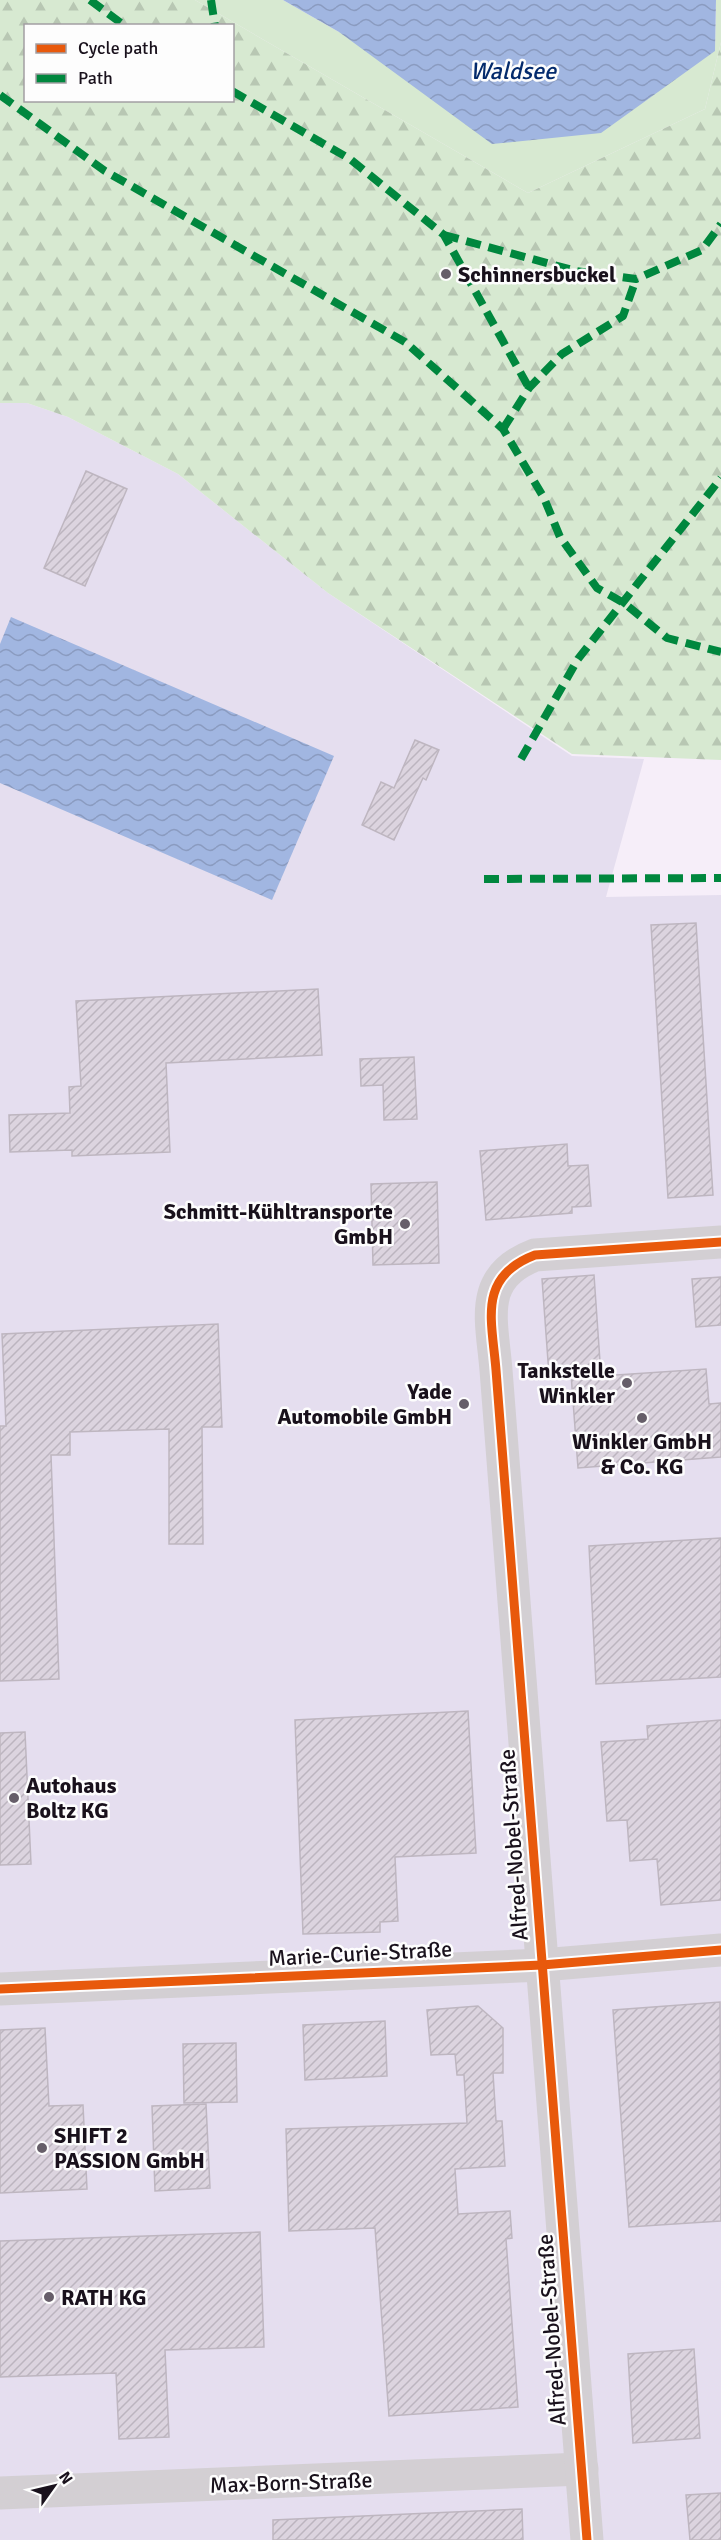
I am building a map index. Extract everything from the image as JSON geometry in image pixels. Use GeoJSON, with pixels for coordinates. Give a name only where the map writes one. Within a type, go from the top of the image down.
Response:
{"type":"FeatureCollection","features":[{"type":"Feature","properties":{"kind":"street","name":"Alfred-Nobel-Straße"},"geometry":{"type":"LineString","coordinates":[[587,2540],[494,1347],[493,1292],[504,1273],[518,1262],[535,1255],[721,1242]]}},
{"type":"Feature","properties":{"kind":"street","name":"Marie-Curie-Straße"},"geometry":{"type":"LineString","coordinates":[[0,1989],[542,1965],[721,1950]]}},
{"type":"Feature","properties":{"kind":"street","name":"Max-Born-Straße"},"geometry":{"type":"LineString","coordinates":[[0,2493],[582,2469]]}},
{"type":"Feature","properties":{"kind":"shaded area"},"geometry":{"type":"Polygon","coordinates":[[[0,403],[27,403],[68,417],[178,474],[328,593],[572,756],[644,759],[606,897],[721,895],[721,2540],[0,2540],[0,403]]]}},
{"type":"Feature","properties":{"kind":"green space"},"geometry":{"type":"Polygon","coordinates":[[[0,0],[195,0],[528,193],[705,109],[721,42],[721,760],[572,754],[328,593],[178,474],[68,417],[27,403],[0,403],[0,0]]]}},
{"type":"Feature","properties":{"kind":"green space"},"geometry":{"type":"Polygon","coordinates":[[[195,0],[283,0],[339,32],[715,51],[716,0],[721,0],[721,42],[705,109],[528,193],[195,0]]]}},
{"type":"Feature","properties":{"kind":"water","name":"Waldsee"},"geometry":{"type":"Polygon","coordinates":[[[283,0],[716,0],[715,51],[601,133],[492,144],[339,32],[283,0]]]}},
{"type":"Feature","properties":{"kind":"water"},"geometry":{"type":"Polygon","coordinates":[[[11,617],[334,756],[272,900],[0,783],[0,644],[11,617]]]}},
{"type":"Feature","properties":{"kind":"building"},"geometry":{"type":"Polygon","coordinates":[[[86,471],[127,489],[85,586],[44,568],[86,471]]]}},
{"type":"Feature","properties":{"kind":"building"},"geometry":{"type":"Polygon","coordinates":[[[415,740],[439,750],[394,840],[362,825],[381,782],[394,788],[415,740]]]}},
{"type":"Feature","properties":{"kind":"building"},"geometry":{"type":"Polygon","coordinates":[[[696,923],[713,1195],[668,1198],[651,925],[696,923]]]}},
{"type":"Feature","properties":{"kind":"building"},"geometry":{"type":"Polygon","coordinates":[[[318,989],[322,1055],[166,1063],[170,1152],[72,1156],[72,1150],[10,1152],[9,1115],[70,1113],[69,1087],[81,1086],[76,1001],[318,989]]]}},
{"type":"Feature","properties":{"kind":"building"},"geometry":{"type":"Polygon","coordinates":[[[414,1057],[417,1119],[384,1120],[383,1085],[361,1086],[360,1059],[414,1057]]]}},
{"type":"Feature","properties":{"kind":"building"},"geometry":{"type":"Polygon","coordinates":[[[567,1144],[568,1166],[588,1165],[591,1206],[572,1207],[572,1213],[486,1220],[480,1151],[567,1144]]]}},
{"type":"Feature","properties":{"kind":"building","name":"Schmitt-Kühltransporte GmbH"},"geometry":{"type":"Polygon","coordinates":[[[437,1182],[439,1263],[373,1265],[371,1184],[437,1182]]]}},
{"type":"Feature","properties":{"kind":"building","name":"Winkler GmbH & Co. KG"},"geometry":{"type":"Polygon","coordinates":[[[594,1275],[601,1376],[706,1369],[709,1404],[721,1403],[721,1457],[578,1468],[571,1374],[549,1375],[542,1279],[594,1275]]]}},
{"type":"Feature","properties":{"kind":"building"},"geometry":{"type":"Polygon","coordinates":[[[721,1277],[721,1325],[696,1327],[692,1279],[721,1277]]]}},
{"type":"Feature","properties":{"kind":"building"},"geometry":{"type":"Polygon","coordinates":[[[218,1324],[222,1427],[202,1427],[203,1544],[169,1544],[169,1429],[70,1432],[70,1455],[51,1455],[59,1679],[0,1681],[0,1426],[6,1426],[2,1334],[218,1324]]]}},
{"type":"Feature","properties":{"kind":"building"},"geometry":{"type":"Polygon","coordinates":[[[721,1538],[721,1677],[596,1684],[589,1546],[721,1538]]]}},
{"type":"Feature","properties":{"kind":"building"},"geometry":{"type":"Polygon","coordinates":[[[468,1711],[476,1853],[395,1857],[398,1921],[380,1922],[380,1932],[303,1934],[295,1720],[468,1711]]]}},
{"type":"Feature","properties":{"kind":"building"},"geometry":{"type":"Polygon","coordinates":[[[721,1720],[721,1900],[661,1905],[657,1859],[630,1861],[627,1820],[607,1821],[601,1742],[648,1739],[647,1726],[721,1720]]]}},
{"type":"Feature","properties":{"kind":"building","name":"Autohaus Boltz KG"},"geometry":{"type":"Polygon","coordinates":[[[25,1732],[31,1864],[0,1865],[0,1733],[25,1732]]]}},
{"type":"Feature","properties":{"kind":"building"},"geometry":{"type":"Polygon","coordinates":[[[720,2002],[721,2221],[629,2227],[613,2010],[720,2002]]]}},
{"type":"Feature","properties":{"kind":"building"},"geometry":{"type":"Polygon","coordinates":[[[478,2006],[503,2028],[503,2073],[493,2073],[496,2121],[502,2121],[505,2166],[455,2169],[458,2214],[510,2211],[512,2238],[506,2239],[518,2407],[389,2416],[375,2228],[289,2231],[286,2129],[467,2123],[464,2075],[457,2075],[455,2054],[431,2055],[427,2010],[478,2006]]]}},
{"type":"Feature","properties":{"kind":"building"},"geometry":{"type":"Polygon","coordinates":[[[385,2021],[387,2076],[305,2080],[303,2025],[385,2021]]]}},
{"type":"Feature","properties":{"kind":"building","name":"SHIFT 2 PASSION GmbH"},"geometry":{"type":"Polygon","coordinates":[[[45,2028],[49,2106],[83,2105],[87,2189],[0,2193],[0,2030],[45,2028]]]}},
{"type":"Feature","properties":{"kind":"building"},"geometry":{"type":"Polygon","coordinates":[[[236,2043],[237,2102],[184,2103],[183,2044],[236,2043]]]}},
{"type":"Feature","properties":{"kind":"building"},"geometry":{"type":"Polygon","coordinates":[[[206,2104],[210,2188],[155,2191],[152,2106],[206,2104]]]}},
{"type":"Feature","properties":{"kind":"building"},"geometry":{"type":"Polygon","coordinates":[[[260,2232],[264,2347],[165,2350],[169,2437],[119,2439],[116,2373],[0,2377],[0,2241],[260,2232]]]}},
{"type":"Feature","properties":{"kind":"building"},"geometry":{"type":"Polygon","coordinates":[[[694,2349],[700,2438],[633,2443],[628,2354],[694,2349]]]}},
{"type":"Feature","properties":{"kind":"building"},"geometry":{"type":"Polygon","coordinates":[[[721,2493],[721,2540],[690,2540],[686,2495],[721,2493]]]}},
{"type":"Feature","properties":{"kind":"building"},"geometry":{"type":"Polygon","coordinates":[[[522,2509],[523,2540],[273,2540],[273,2520],[522,2509]]]}},
{"type":"Feature","properties":{"kind":"marked path"},"geometry":{"type":"LineString","coordinates":[[90,0],[122,24]]}},
{"type":"Feature","properties":{"kind":"marked path"},"geometry":{"type":"LineString","coordinates":[[211,0],[215,24]]}},
{"type":"Feature","properties":{"kind":"marked path"},"geometry":{"type":"LineString","coordinates":[[234,92],[350,159],[444,235],[529,388]]}},
{"type":"Feature","properties":{"kind":"marked path"},"geometry":{"type":"LineString","coordinates":[[0,95],[105,171],[405,342],[503,429],[544,498],[560,537],[597,588],[624,603],[667,638],[721,652]]}},
{"type":"Feature","properties":{"kind":"marked path"},"geometry":{"type":"LineString","coordinates":[[444,235],[576,271],[636,279],[702,250],[721,224]]}},
{"type":"Feature","properties":{"kind":"marked path"},"geometry":{"type":"LineString","coordinates":[[503,429],[529,388],[562,354],[623,316],[636,279]]}},
{"type":"Feature","properties":{"kind":"marked path"},"geometry":{"type":"LineString","coordinates":[[521,759],[578,659],[721,478]]}},
{"type":"Feature","properties":{"kind":"marked path"},"geometry":{"type":"LineString","coordinates":[[484,879],[721,878]]}},
{"type":"Feature","properties":{"kind":"cycle path"},"geometry":{"type":"LineString","coordinates":[[587,2540],[492,1334],[492,1302],[496,1288],[504,1275],[517,1264],[535,1255],[721,1242]]}},
{"type":"Feature","properties":{"kind":"cycle path"},"geometry":{"type":"LineString","coordinates":[[0,1989],[542,1965],[721,1950]]}},
{"type":"Feature","properties":{"kind":"place","name":"Schinnersbuckel"},"geometry":{"type":"Point","coordinates":[446,274]}},
{"type":"Feature","properties":{"kind":"place","name":"Schmitt-Kühltransporte GmbH"},"geometry":{"type":"Point","coordinates":[405,1224]}},
{"type":"Feature","properties":{"kind":"place","name":"Tankstelle Winkler"},"geometry":{"type":"Point","coordinates":[627,1383]}},
{"type":"Feature","properties":{"kind":"place","name":"Yade Automobile GmbH"},"geometry":{"type":"Point","coordinates":[464,1404]}},
{"type":"Feature","properties":{"kind":"place","name":"Winkler GmbH & Co. KG"},"geometry":{"type":"Point","coordinates":[642,1418]}},
{"type":"Feature","properties":{"kind":"place","name":"Autohaus Boltz KG"},"geometry":{"type":"Point","coordinates":[14,1798]}},
{"type":"Feature","properties":{"kind":"place","name":"SHIFT 2 PASSION GmbH"},"geometry":{"type":"Point","coordinates":[42,2148]}},
{"type":"Feature","properties":{"kind":"place","name":"RATH KG"},"geometry":{"type":"Point","coordinates":[49,2297]}}]}
